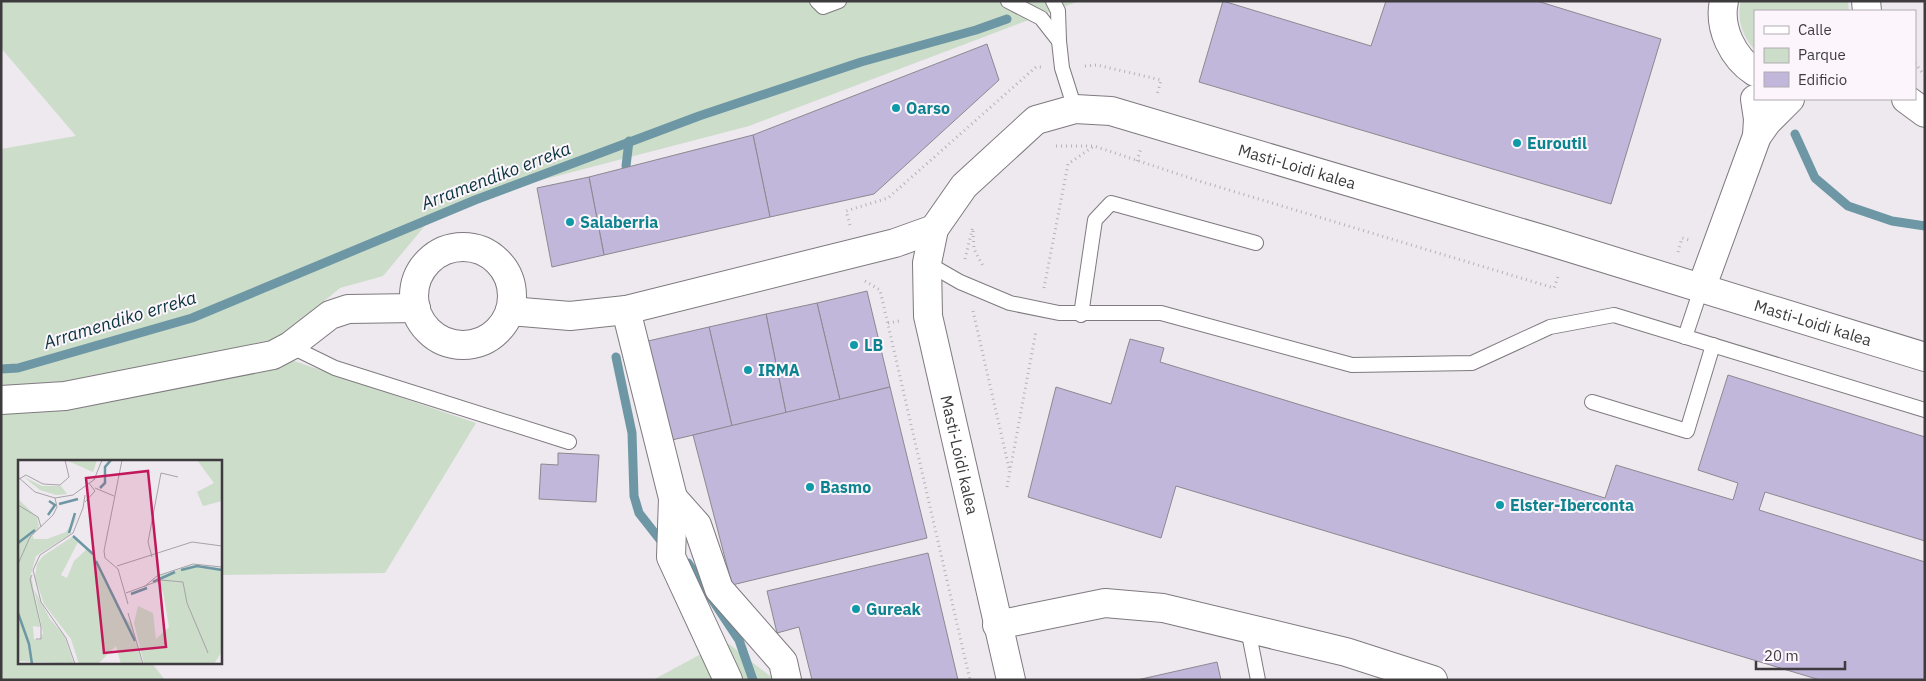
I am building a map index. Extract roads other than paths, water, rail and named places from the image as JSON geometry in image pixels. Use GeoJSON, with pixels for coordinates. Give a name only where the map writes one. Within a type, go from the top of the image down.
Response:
{"type":"FeatureCollection","features":[{"type":"Feature","properties":{"kind":"street"},"geometry":{"type":"LineString","coordinates":[[1706,1],[1724,29],[1733,50],[1751,70],[1754,89]]}},
{"type":"Feature","properties":{"kind":"street"},"geometry":{"type":"LineString","coordinates":[[1724,1],[1724,29]]}},
{"type":"Feature","properties":{"kind":"street"},"geometry":{"type":"LineString","coordinates":[[1756,100],[1757,136]]}},
{"type":"Feature","properties":{"kind":"street"},"geometry":{"type":"LineString","coordinates":[[1701,289],[1757,136],[1767,122],[1789,100]]}},
{"type":"Feature","properties":{"kind":"street"},"geometry":{"type":"LineString","coordinates":[[1907,100],[1925,112]]}},
{"type":"Feature","properties":{"kind":"street","name":"Masti-Loidi kalea"},"geometry":{"type":"LineString","coordinates":[[1011,680],[928,316],[927,263],[934,229],[964,186],[1036,120],[1075,109],[1111,111],[1545,240],[1925,357]]}},
{"type":"Feature","properties":{"kind":"street"},"geometry":{"type":"LineString","coordinates":[[510,311],[570,316],[626,310],[895,243],[934,229]]}},
{"type":"Feature","properties":{"kind":"street"},"geometry":{"type":"LineString","coordinates":[[461,247],[478,249],[497,260],[505,270],[512,286],[510,311],[498,330],[491,336],[476,343],[454,344],[441,340],[427,329],[416,308],[415,285],[425,265],[443,251],[461,247]]}},
{"type":"Feature","properties":{"kind":"street"},"geometry":{"type":"LineString","coordinates":[[1,400],[65,396],[273,354],[290,346],[330,315],[348,310],[416,308]]}},
{"type":"Feature","properties":{"kind":"street"},"geometry":{"type":"LineString","coordinates":[[626,310],[673,498],[671,558],[728,680]]}},
{"type":"Feature","properties":{"kind":"street"},"geometry":{"type":"LineString","coordinates":[[673,498],[697,525],[718,589],[783,662],[787,680]]}},
{"type":"Feature","properties":{"kind":"street"},"geometry":{"type":"LineString","coordinates":[[998,625],[1105,603],[1163,608],[1346,652],[1433,680]]}},
{"type":"Feature","properties":{"kind":"lane"},"geometry":{"type":"LineString","coordinates":[[817,1],[823,7],[839,1]]}},
{"type":"Feature","properties":{"kind":"lane"},"geometry":{"type":"LineString","coordinates":[[1008,1],[1041,18],[1059,41]]}},
{"type":"Feature","properties":{"kind":"lane"},"geometry":{"type":"LineString","coordinates":[[1053,1],[1058,11],[1062,68],[1075,109]]}},
{"type":"Feature","properties":{"kind":"lane"},"geometry":{"type":"LineString","coordinates":[[1081,315],[1095,220],[1111,203],[1256,244]]}},
{"type":"Feature","properties":{"kind":"lane"},"geometry":{"type":"LineString","coordinates":[[927,263],[960,282],[1010,303],[1060,314],[1161,313],[1352,365],[1472,363],[1550,327],[1614,315],[1925,410]]}},
{"type":"Feature","properties":{"kind":"lane"},"geometry":{"type":"LineString","coordinates":[[1685,337],[1701,289]]}},
{"type":"Feature","properties":{"kind":"lane"},"geometry":{"type":"LineString","coordinates":[[1592,402],[1687,431],[1713,345]]}},
{"type":"Feature","properties":{"kind":"lane"},"geometry":{"type":"LineString","coordinates":[[290,346],[335,368],[569,442]]}},
{"type":"Feature","properties":{"kind":"lane"},"geometry":{"type":"LineString","coordinates":[[1248,629],[1258,680]]}},
{"type":"Feature","properties":{"kind":"waterway","name":"Arramendiko erreka"},"geometry":{"type":"LineString","coordinates":[[1,369],[18,368],[192,318],[475,200],[699,116],[861,62],[976,30],[1007,19]]}},
{"type":"Feature","properties":{"kind":"waterway"},"geometry":{"type":"LineString","coordinates":[[1795,134],[1815,178],[1848,206],[1892,221],[1925,226]]}},
{"type":"Feature","properties":{"kind":"waterway"},"geometry":{"type":"LineString","coordinates":[[626,166],[629,141]]}},
{"type":"Feature","properties":{"kind":"waterway"},"geometry":{"type":"LineString","coordinates":[[616,357],[632,433],[634,496],[639,513],[661,541]]}},
{"type":"Feature","properties":{"kind":"waterway"},"geometry":{"type":"LineString","coordinates":[[688,563],[739,640],[753,680]]}},
{"type":"Feature","properties":{"kind":"place","name":"Oarso"},"geometry":{"type":"Point","coordinates":[896,108]}},
{"type":"Feature","properties":{"kind":"place","name":"Euroutil"},"geometry":{"type":"Point","coordinates":[1517,143]}},
{"type":"Feature","properties":{"kind":"place","name":"Salaberria"},"geometry":{"type":"Point","coordinates":[570,222]}},
{"type":"Feature","properties":{"kind":"place","name":"LB"},"geometry":{"type":"Point","coordinates":[854,345]}},
{"type":"Feature","properties":{"kind":"place","name":"IRMA"},"geometry":{"type":"Point","coordinates":[748,370]}},
{"type":"Feature","properties":{"kind":"place","name":"Basmo"},"geometry":{"type":"Point","coordinates":[810,487]}},
{"type":"Feature","properties":{"kind":"place","name":"Elster-Iberconta"},"geometry":{"type":"Point","coordinates":[1500,505]}},
{"type":"Feature","properties":{"kind":"place","name":"Gureak"},"geometry":{"type":"Point","coordinates":[856,609]}}]}
